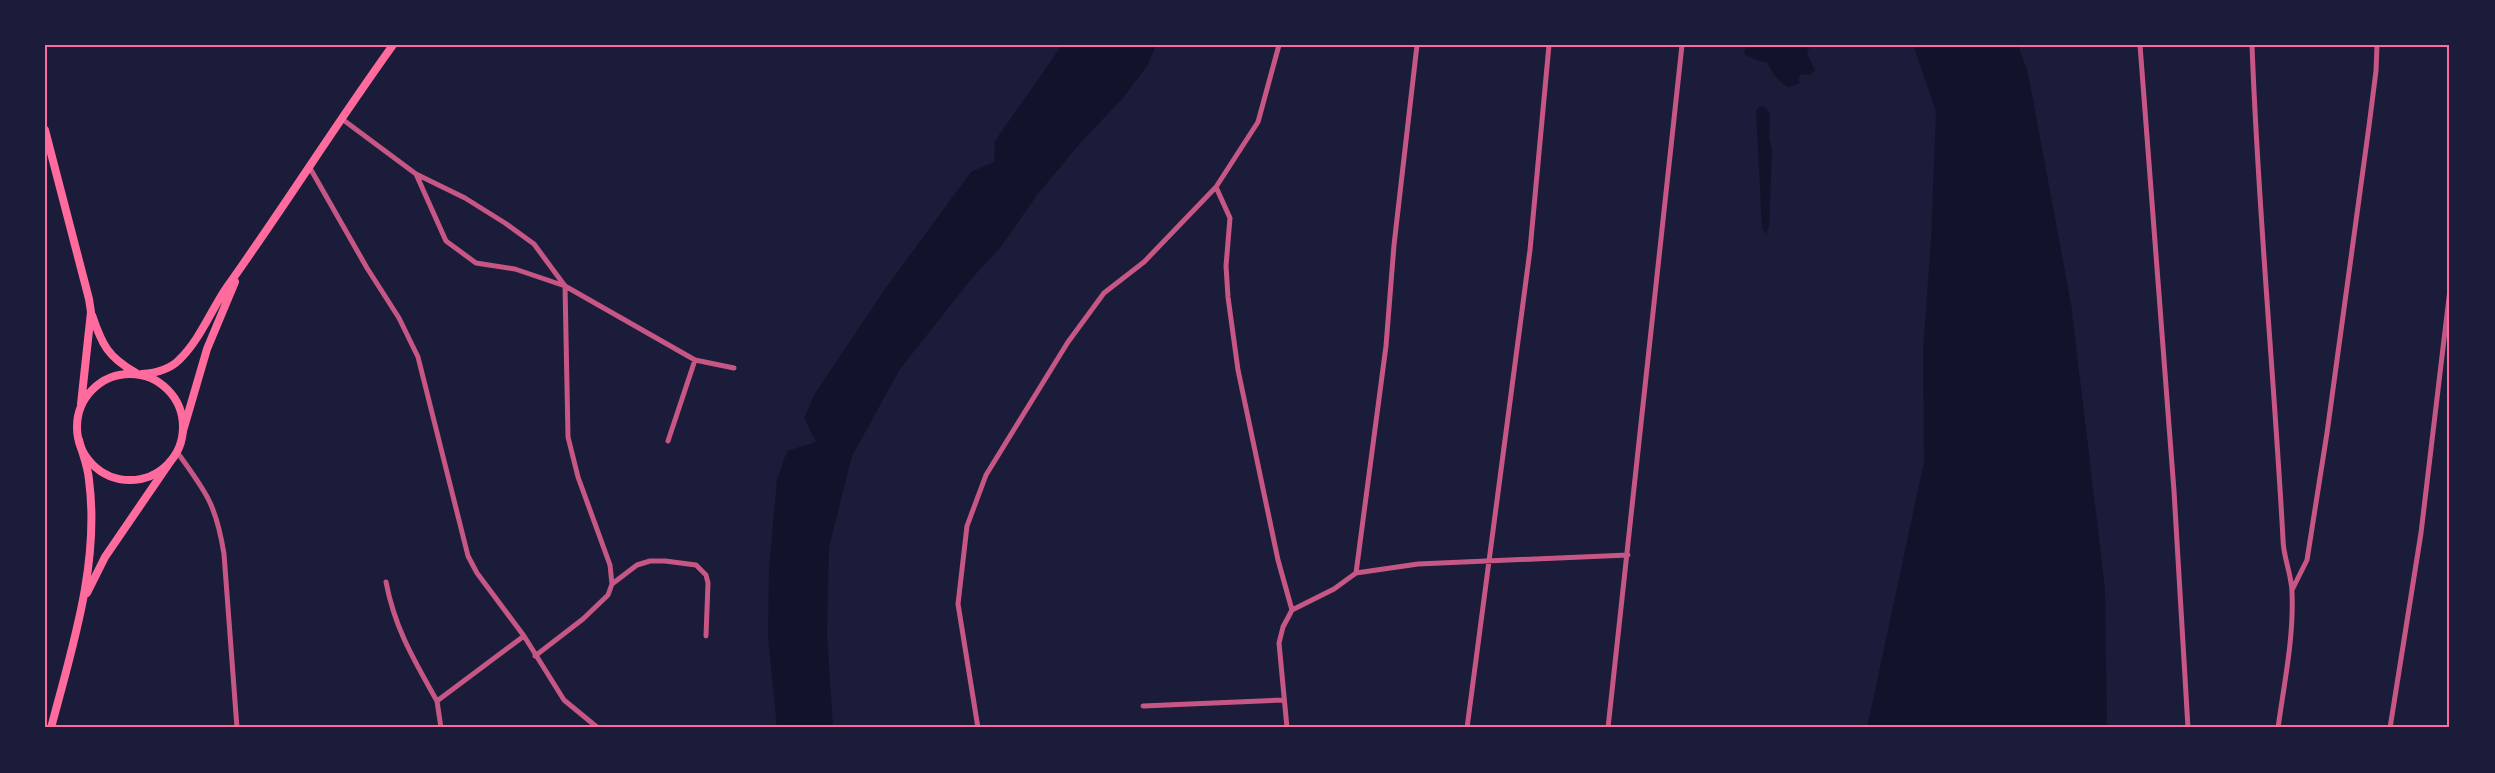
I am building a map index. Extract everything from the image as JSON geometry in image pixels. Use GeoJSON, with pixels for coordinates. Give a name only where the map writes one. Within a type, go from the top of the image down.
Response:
{"type":"FeatureCollection","features":[{"type":"Feature","properties":{"kind":"main road"},"geometry":{"type":"LineString","coordinates":[[80,410],[89,394],[116,375],[155,373],[179,360],[393,45]]}},
{"type":"Feature","properties":{"kind":"main road"},"geometry":{"type":"LineString","coordinates":[[45,129],[84,274],[91,312],[109,354],[117,363],[156,380],[167,388],[182,415],[183,431]]}},
{"type":"Feature","properties":{"kind":"main road"},"geometry":{"type":"LineString","coordinates":[[82,605],[105,557],[177,452],[207,349],[240,270]]}},
{"type":"Feature","properties":{"kind":"main road"},"geometry":{"type":"LineString","coordinates":[[51,728],[82,605],[92,508],[89,477],[77,425],[85,387],[91,312]]}},
{"type":"Feature","properties":{"kind":"main road"},"geometry":{"type":"LineString","coordinates":[[79,440],[84,453],[93,465],[104,473],[118,478],[132,480],[146,477],[159,471],[170,462]]}},
{"type":"Feature","properties":{"kind":"street"},"geometry":{"type":"LineString","coordinates":[[978,728],[958,604],[967,526],[986,475],[1068,342],[1104,293],[1144,262],[1216,187],[1258,122],[1279,45]]}},
{"type":"Feature","properties":{"kind":"street"},"geometry":{"type":"LineString","coordinates":[[1356,573],[1386,346],[1394,245],[1417,45]]}},
{"type":"Feature","properties":{"kind":"street"},"geometry":{"type":"LineString","coordinates":[[1467,728],[1530,250],[1550,45]]}},
{"type":"Feature","properties":{"kind":"street"},"geometry":{"type":"LineString","coordinates":[[1608,728],[1682,45]]}},
{"type":"Feature","properties":{"kind":"street"},"geometry":{"type":"LineString","coordinates":[[2140,45],[2174,491],[2188,728]]}},
{"type":"Feature","properties":{"kind":"street"},"geometry":{"type":"LineString","coordinates":[[2252,45],[2255,129],[2276,410],[2283,554],[2292,590],[2291,621],[2278,728]]}},
{"type":"Feature","properties":{"kind":"street"},"geometry":{"type":"LineString","coordinates":[[2292,590],[2307,560],[2327,434],[2369,126],[2377,45]]}},
{"type":"Feature","properties":{"kind":"street"},"geometry":{"type":"LineString","coordinates":[[342,119],[416,174],[465,198],[534,244],[565,286],[568,437],[578,477],[610,565],[612,584]]}},
{"type":"Feature","properties":{"kind":"street"},"geometry":{"type":"LineString","coordinates":[[310,168],[399,318],[418,357],[468,556],[477,573],[524,636],[564,699],[596,727]]}},
{"type":"Feature","properties":{"kind":"street"},"geometry":{"type":"LineString","coordinates":[[416,174],[446,240],[476,263],[515,268],[565,286],[695,360],[734,368]]}},
{"type":"Feature","properties":{"kind":"street"},"geometry":{"type":"LineString","coordinates":[[1216,187],[1230,218],[1226,266],[1238,370],[1278,560],[1292,610]]}},
{"type":"Feature","properties":{"kind":"street"},"geometry":{"type":"LineString","coordinates":[[2390,728],[2421,533],[2450,290]]}},
{"type":"Feature","properties":{"kind":"street"},"geometry":{"type":"LineString","coordinates":[[668,441],[695,360]]}},
{"type":"Feature","properties":{"kind":"street"},"geometry":{"type":"LineString","coordinates":[[177,452],[209,497],[219,526],[224,554],[237,728]]}},
{"type":"Feature","properties":{"kind":"street"},"geometry":{"type":"LineString","coordinates":[[1287,728],[1282,700],[1279,644],[1283,627],[1292,610],[1334,589],[1356,573],[1418,564],[1628,555]]}},
{"type":"Feature","properties":{"kind":"street"},"geometry":{"type":"LineString","coordinates":[[535,656],[583,619],[608,594],[612,584],[627,571],[650,561],[696,565],[706,575],[708,583],[706,636]]}},
{"type":"Feature","properties":{"kind":"street"},"geometry":{"type":"LineString","coordinates":[[386,582],[395,621],[407,648],[437,701],[441,728]]}},
{"type":"Feature","properties":{"kind":"street"},"geometry":{"type":"LineString","coordinates":[[437,701],[524,636]]}},
{"type":"Feature","properties":{"kind":"street"},"geometry":{"type":"LineString","coordinates":[[1143,706],[1282,700]]}},
{"type":"Feature","properties":{"kind":"shaded area"},"geometry":{"type":"Polygon","coordinates":[[[1062,45],[1156,45],[1147,66],[1123,98],[1082,141],[1037,195],[1000,248],[972,278],[900,369],[852,456],[829,547],[827,634],[833,728],[777,728],[768,636],[769,569],[777,480],[787,451],[816,442],[804,418],[814,395],[885,289],[971,172],[994,162],[995,141],[1062,45]]]}},
{"type":"Feature","properties":{"kind":"shaded area"},"geometry":{"type":"Polygon","coordinates":[[[1746,45],[1810,45],[1807,54],[1815,70],[1810,75],[1801,74],[1798,79],[1800,83],[1789,87],[1776,77],[1767,62],[1744,54],[1746,45]]]}},
{"type":"Feature","properties":{"kind":"shaded area"},"geometry":{"type":"Polygon","coordinates":[[[1913,45],[2018,45],[2028,73],[2071,304],[2105,589],[2107,728],[1867,728],[1924,462],[1923,350],[1931,241],[1936,111],[1913,45]]]}},
{"type":"Feature","properties":{"kind":"shaded area"},"geometry":{"type":"Polygon","coordinates":[[[1761,106],[1766,108],[1770,114],[1769,137],[1772,151],[1769,227],[1766,234],[1762,228],[1756,110],[1761,106]]]}}]}
